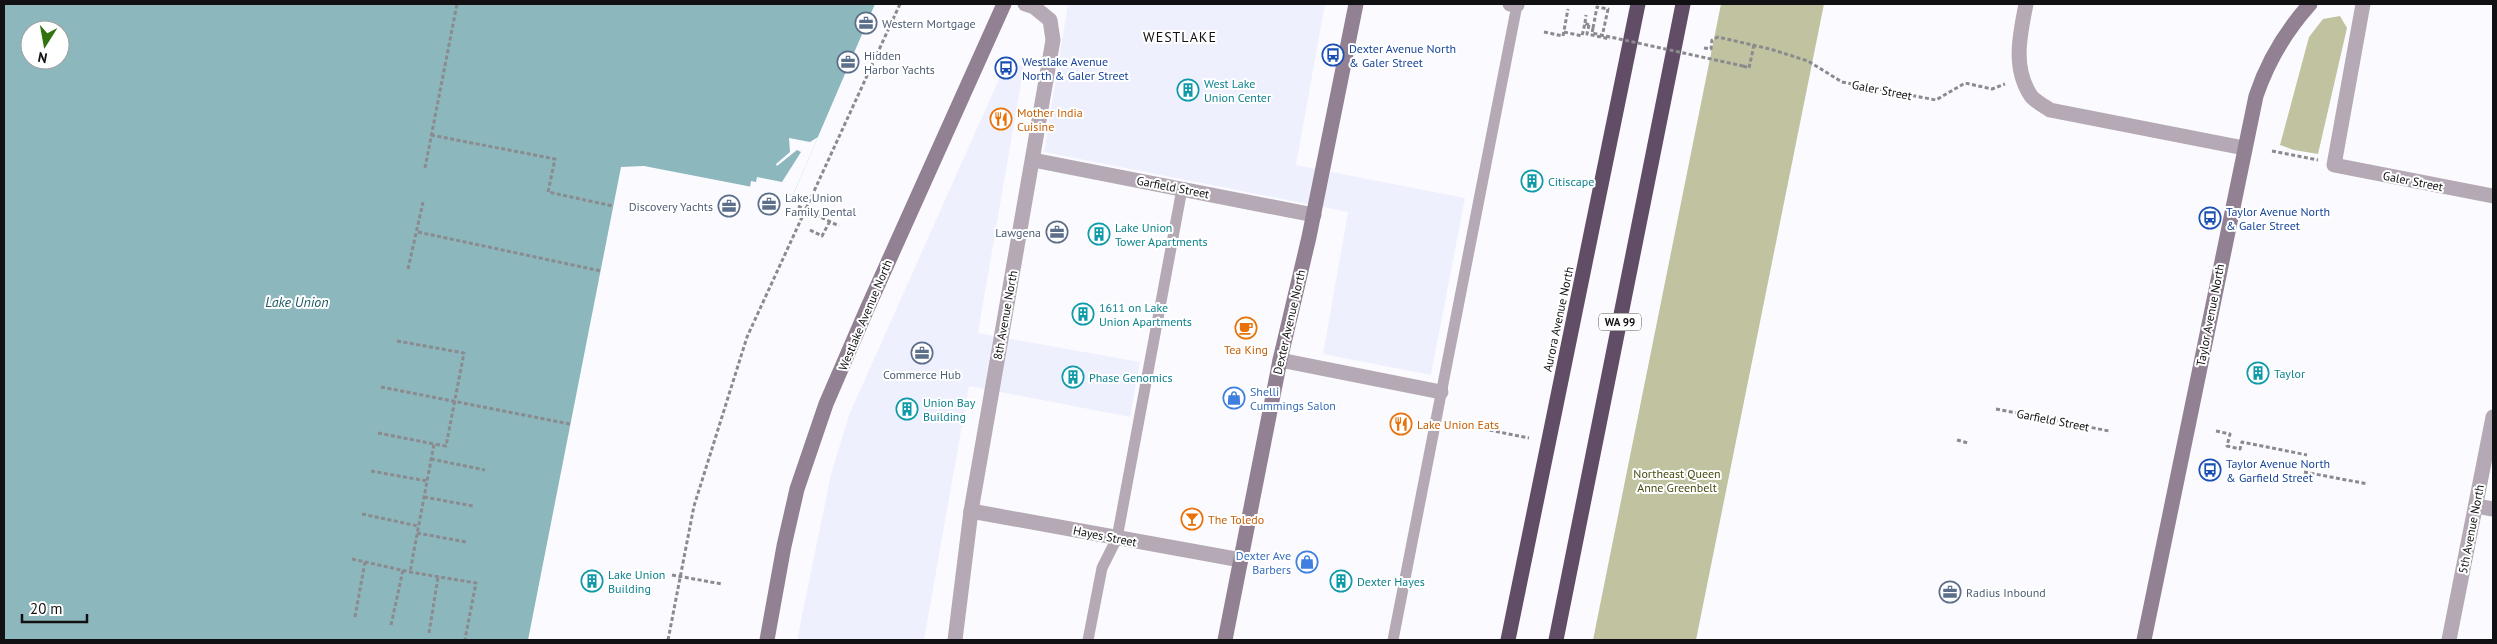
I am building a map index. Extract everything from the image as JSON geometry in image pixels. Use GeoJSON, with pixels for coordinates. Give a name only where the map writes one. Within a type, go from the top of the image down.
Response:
{"type":"FeatureCollection","features":[{"type":"Feature","properties":{"kind":"highway","name":"Aurora Avenue North"},"geometry":{"type":"LineString","coordinates":[[1508,640],[1638,4]]}},
{"type":"Feature","properties":{"kind":"highway","name":"WA 99"},"geometry":{"type":"LineString","coordinates":[[1556,640],[1683,4]]}},
{"type":"Feature","properties":{"kind":"main road","name":"Westlake Avenue North"},"geometry":{"type":"LineString","coordinates":[[767,640],[784,546],[797,488],[826,404],[866,309],[1004,4]]}},
{"type":"Feature","properties":{"kind":"main road","name":"Dexter Avenue North"},"geometry":{"type":"LineString","coordinates":[[1225,640],[1280,360],[1314,215],[1356,4]]}},
{"type":"Feature","properties":{"kind":"main road","name":"Taylor Avenue North"},"geometry":{"type":"LineString","coordinates":[[2144,640],[2256,96],[2269,62],[2288,29],[2310,4]]}},
{"type":"Feature","properties":{"kind":"street","name":"8th Avenue North"},"geometry":{"type":"LineString","coordinates":[[954,640],[970,511],[1053,40],[1050,20],[1034,7],[1025,4]]}},
{"type":"Feature","properties":{"kind":"street"},"geometry":{"type":"LineString","coordinates":[[2026,4],[2018,48],[2023,76],[2032,97],[2050,110],[2244,148]]}},
{"type":"Feature","properties":{"kind":"street"},"geometry":{"type":"LineString","coordinates":[[2327,163],[2363,4]]}},
{"type":"Feature","properties":{"kind":"street","name":"Garfield Street"},"geometry":{"type":"LineString","coordinates":[[1032,160],[1314,215]]}},
{"type":"Feature","properties":{"kind":"street","name":"Galer Street"},"geometry":{"type":"LineString","coordinates":[[2327,163],[2493,196]]}},
{"type":"Feature","properties":{"kind":"street"},"geometry":{"type":"LineString","coordinates":[[1280,360],[1441,392]]}},
{"type":"Feature","properties":{"kind":"street","name":"5th Avenue North"},"geometry":{"type":"LineString","coordinates":[[2449,640],[2493,417]]}},
{"type":"Feature","properties":{"kind":"street"},"geometry":{"type":"LineString","coordinates":[[2476,506],[2493,509]]}},
{"type":"Feature","properties":{"kind":"street","name":"Hayes Street"},"geometry":{"type":"LineString","coordinates":[[970,511],[1240,560]]}},
{"type":"Feature","properties":{"kind":"lane"},"geometry":{"type":"LineString","coordinates":[[1393,640],[1514,4]]}},
{"type":"Feature","properties":{"kind":"lane"},"geometry":{"type":"LineString","coordinates":[[1088,640],[1102,568],[1117,538],[1182,189]]}},
{"type":"Feature","properties":{"kind":"path"},"geometry":{"type":"LineString","coordinates":[[425,168],[457,4]]}},
{"type":"Feature","properties":{"kind":"path"},"geometry":{"type":"LineString","coordinates":[[668,640],[694,506],[747,337],[900,4]]}},
{"type":"Feature","properties":{"kind":"path"},"geometry":{"type":"LineString","coordinates":[[1602,37],[1608,9],[1597,7],[1592,33],[1743,66],[1748,68],[1754,45]]}},
{"type":"Feature","properties":{"kind":"path"},"geometry":{"type":"LineString","coordinates":[[1564,34],[1568,9]]}},
{"type":"Feature","properties":{"kind":"path"},"geometry":{"type":"LineString","coordinates":[[1544,32],[1582,36],[1586,15]]}},
{"type":"Feature","properties":{"kind":"path"},"geometry":{"type":"LineString","coordinates":[[1585,24],[1589,25],[1587,34],[1610,39]]}},
{"type":"Feature","properties":{"kind":"path","name":"Galer Street"},"geometry":{"type":"LineString","coordinates":[[1704,48],[1710,49],[1712,40],[1718,37],[1754,45],[1808,61],[1842,82],[1936,100],[1965,83],[1992,89],[2005,84]]}},
{"type":"Feature","properties":{"kind":"path"},"geometry":{"type":"LineString","coordinates":[[431,135],[554,159],[548,192],[613,206]]}},
{"type":"Feature","properties":{"kind":"path"},"geometry":{"type":"LineString","coordinates":[[2272,151],[2327,163]]}},
{"type":"Feature","properties":{"kind":"path"},"geometry":{"type":"LineString","coordinates":[[408,269],[418,232],[423,202]]}},
{"type":"Feature","properties":{"kind":"path"},"geometry":{"type":"LineString","coordinates":[[798,206],[840,226]]}},
{"type":"Feature","properties":{"kind":"path"},"geometry":{"type":"LineString","coordinates":[[810,230],[822,236],[830,221]]}},
{"type":"Feature","properties":{"kind":"path"},"geometry":{"type":"LineString","coordinates":[[418,232],[601,271]]}},
{"type":"Feature","properties":{"kind":"path"},"geometry":{"type":"LineString","coordinates":[[378,433],[446,446],[464,353],[397,341]]}},
{"type":"Feature","properties":{"kind":"path"},"geometry":{"type":"LineString","coordinates":[[381,387],[570,424]]}},
{"type":"Feature","properties":{"kind":"path","name":"Garfield Street"},"geometry":{"type":"LineString","coordinates":[[1996,409],[2109,431]]}},
{"type":"Feature","properties":{"kind":"path"},"geometry":{"type":"LineString","coordinates":[[1464,425],[1528,438]]}},
{"type":"Feature","properties":{"kind":"path"},"geometry":{"type":"LineString","coordinates":[[2216,431],[2230,434],[2228,446],[2240,449],[2242,442],[2307,456]]}},
{"type":"Feature","properties":{"kind":"path"},"geometry":{"type":"LineString","coordinates":[[1957,440],[1968,443]]}},
{"type":"Feature","properties":{"kind":"path"},"geometry":{"type":"LineString","coordinates":[[410,572],[434,444]]}},
{"type":"Feature","properties":{"kind":"path"},"geometry":{"type":"LineString","coordinates":[[431,459],[485,470]]}},
{"type":"Feature","properties":{"kind":"path"},"geometry":{"type":"LineString","coordinates":[[371,470],[427,482]]}},
{"type":"Feature","properties":{"kind":"path"},"geometry":{"type":"LineString","coordinates":[[2304,472],[2368,484]]}},
{"type":"Feature","properties":{"kind":"path"},"geometry":{"type":"LineString","coordinates":[[424,497],[473,506]]}},
{"type":"Feature","properties":{"kind":"path"},"geometry":{"type":"LineString","coordinates":[[362,514],[418,526]]}},
{"type":"Feature","properties":{"kind":"path"},"geometry":{"type":"LineString","coordinates":[[417,533],[466,542]]}},
{"type":"Feature","properties":{"kind":"path"},"geometry":{"type":"LineString","coordinates":[[352,559],[410,572],[476,583],[465,639]]}},
{"type":"Feature","properties":{"kind":"path"},"geometry":{"type":"LineString","coordinates":[[355,617],[365,562]]}},
{"type":"Feature","properties":{"kind":"path"},"geometry":{"type":"LineString","coordinates":[[392,625],[403,570]]}},
{"type":"Feature","properties":{"kind":"path"},"geometry":{"type":"LineString","coordinates":[[672,575],[722,584]]}},
{"type":"Feature","properties":{"kind":"path"},"geometry":{"type":"LineString","coordinates":[[429,633],[438,576]]}},
{"type":"Feature","properties":{"kind":"shaded area"},"geometry":{"type":"Polygon","coordinates":[[[1068,4],[1325,4],[1296,165],[1465,198],[1431,375],[1323,354],[1348,212],[1044,152],[1068,4]]]}},
{"type":"Feature","properties":{"kind":"shaded area"},"geometry":{"type":"Polygon","coordinates":[[[1007,61],[1024,66],[978,333],[1140,362],[1130,417],[969,386],[924,640],[797,640],[831,474],[849,415],[1007,61]]]}},
{"type":"Feature","properties":{"kind":"green space","name":"Northeast Queen Anne Greenbelt"},"geometry":{"type":"Polygon","coordinates":[[[1721,4],[1824,4],[1696,640],[1593,640],[1721,4]]]}},
{"type":"Feature","properties":{"kind":"green space"},"geometry":{"type":"Polygon","coordinates":[[[2340,16],[2347,28],[2318,154],[2294,150],[2280,145],[2309,37],[2323,19],[2340,16]]]}},
{"type":"Feature","properties":{"kind":"water","name":"Lake Union"},"geometry":{"type":"Polygon","coordinates":[[[4,4],[875,4],[793,195],[644,166],[621,167],[528,640],[4,640],[4,4]]]}},
{"type":"Feature","properties":{"kind":"pier"},"geometry":{"type":"Polygon","coordinates":[[[818,137],[793,195],[750,188],[751,181],[756,182],[757,177],[782,182],[801,152],[797,150],[777,166],[776,164],[790,152],[789,138],[810,142],[818,137]]]}},
{"type":"Feature","properties":{"kind":"place","name":"Western Mortgage"},"geometry":{"type":"Point","coordinates":[866,23]}},
{"type":"Feature","properties":{"kind":"place","name":"Dexter Avenue North & Galer Street"},"geometry":{"type":"Point","coordinates":[1333,55]}},
{"type":"Feature","properties":{"kind":"place","name":"Hidden Harbor Yachts"},"geometry":{"type":"Point","coordinates":[848,62]}},
{"type":"Feature","properties":{"kind":"place","name":"Westlake Avenue North & Galer Street"},"geometry":{"type":"Point","coordinates":[1006,68]}},
{"type":"Feature","properties":{"kind":"place","name":"West Lake Union Center"},"geometry":{"type":"Point","coordinates":[1188,90]}},
{"type":"Feature","properties":{"kind":"place","name":"Mother India Cuisine"},"geometry":{"type":"Point","coordinates":[1001,119]}},
{"type":"Feature","properties":{"kind":"place","name":"Citiscape"},"geometry":{"type":"Point","coordinates":[1532,181]}},
{"type":"Feature","properties":{"kind":"place","name":"Lake Union Family Dental"},"geometry":{"type":"Point","coordinates":[769,204]}},
{"type":"Feature","properties":{"kind":"place","name":"Discovery Yachts"},"geometry":{"type":"Point","coordinates":[729,206]}},
{"type":"Feature","properties":{"kind":"place","name":"Taylor Avenue North & Galer Street"},"geometry":{"type":"Point","coordinates":[2210,218]}},
{"type":"Feature","properties":{"kind":"place","name":"Lawgena"},"geometry":{"type":"Point","coordinates":[1057,232]}},
{"type":"Feature","properties":{"kind":"place","name":"Lake Union Tower Apartments"},"geometry":{"type":"Point","coordinates":[1099,234]}},
{"type":"Feature","properties":{"kind":"place","name":"1611 on Lake Union Apartments"},"geometry":{"type":"Point","coordinates":[1083,314]}},
{"type":"Feature","properties":{"kind":"place","name":"Tea King"},"geometry":{"type":"Point","coordinates":[1246,328]}},
{"type":"Feature","properties":{"kind":"place","name":"Commerce Hub"},"geometry":{"type":"Point","coordinates":[922,353]}},
{"type":"Feature","properties":{"kind":"place","name":"Taylor"},"geometry":{"type":"Point","coordinates":[2258,373]}},
{"type":"Feature","properties":{"kind":"place","name":"Phase Genomics"},"geometry":{"type":"Point","coordinates":[1073,377]}},
{"type":"Feature","properties":{"kind":"place","name":"Shelli Cummings Salon"},"geometry":{"type":"Point","coordinates":[1234,398]}},
{"type":"Feature","properties":{"kind":"place","name":"Union Bay Building"},"geometry":{"type":"Point","coordinates":[907,409]}},
{"type":"Feature","properties":{"kind":"place","name":"Lake Union Eats"},"geometry":{"type":"Point","coordinates":[1401,424]}},
{"type":"Feature","properties":{"kind":"place","name":"Taylor Avenue North & Garfield Street"},"geometry":{"type":"Point","coordinates":[2210,470]}},
{"type":"Feature","properties":{"kind":"place","name":"The Toledo"},"geometry":{"type":"Point","coordinates":[1192,519]}},
{"type":"Feature","properties":{"kind":"place","name":"Dexter Ave Barbers"},"geometry":{"type":"Point","coordinates":[1307,562]}},
{"type":"Feature","properties":{"kind":"place","name":"Lake Union Building"},"geometry":{"type":"Point","coordinates":[592,581]}},
{"type":"Feature","properties":{"kind":"place","name":"Dexter Hayes"},"geometry":{"type":"Point","coordinates":[1341,581]}},
{"type":"Feature","properties":{"kind":"place","name":"Radius Inbound"},"geometry":{"type":"Point","coordinates":[1950,592]}},
{"type":"Feature","properties":{"kind":"district","name":"WESTLAKE"},"geometry":{"type":"Point","coordinates":[1180,37]}}]}
